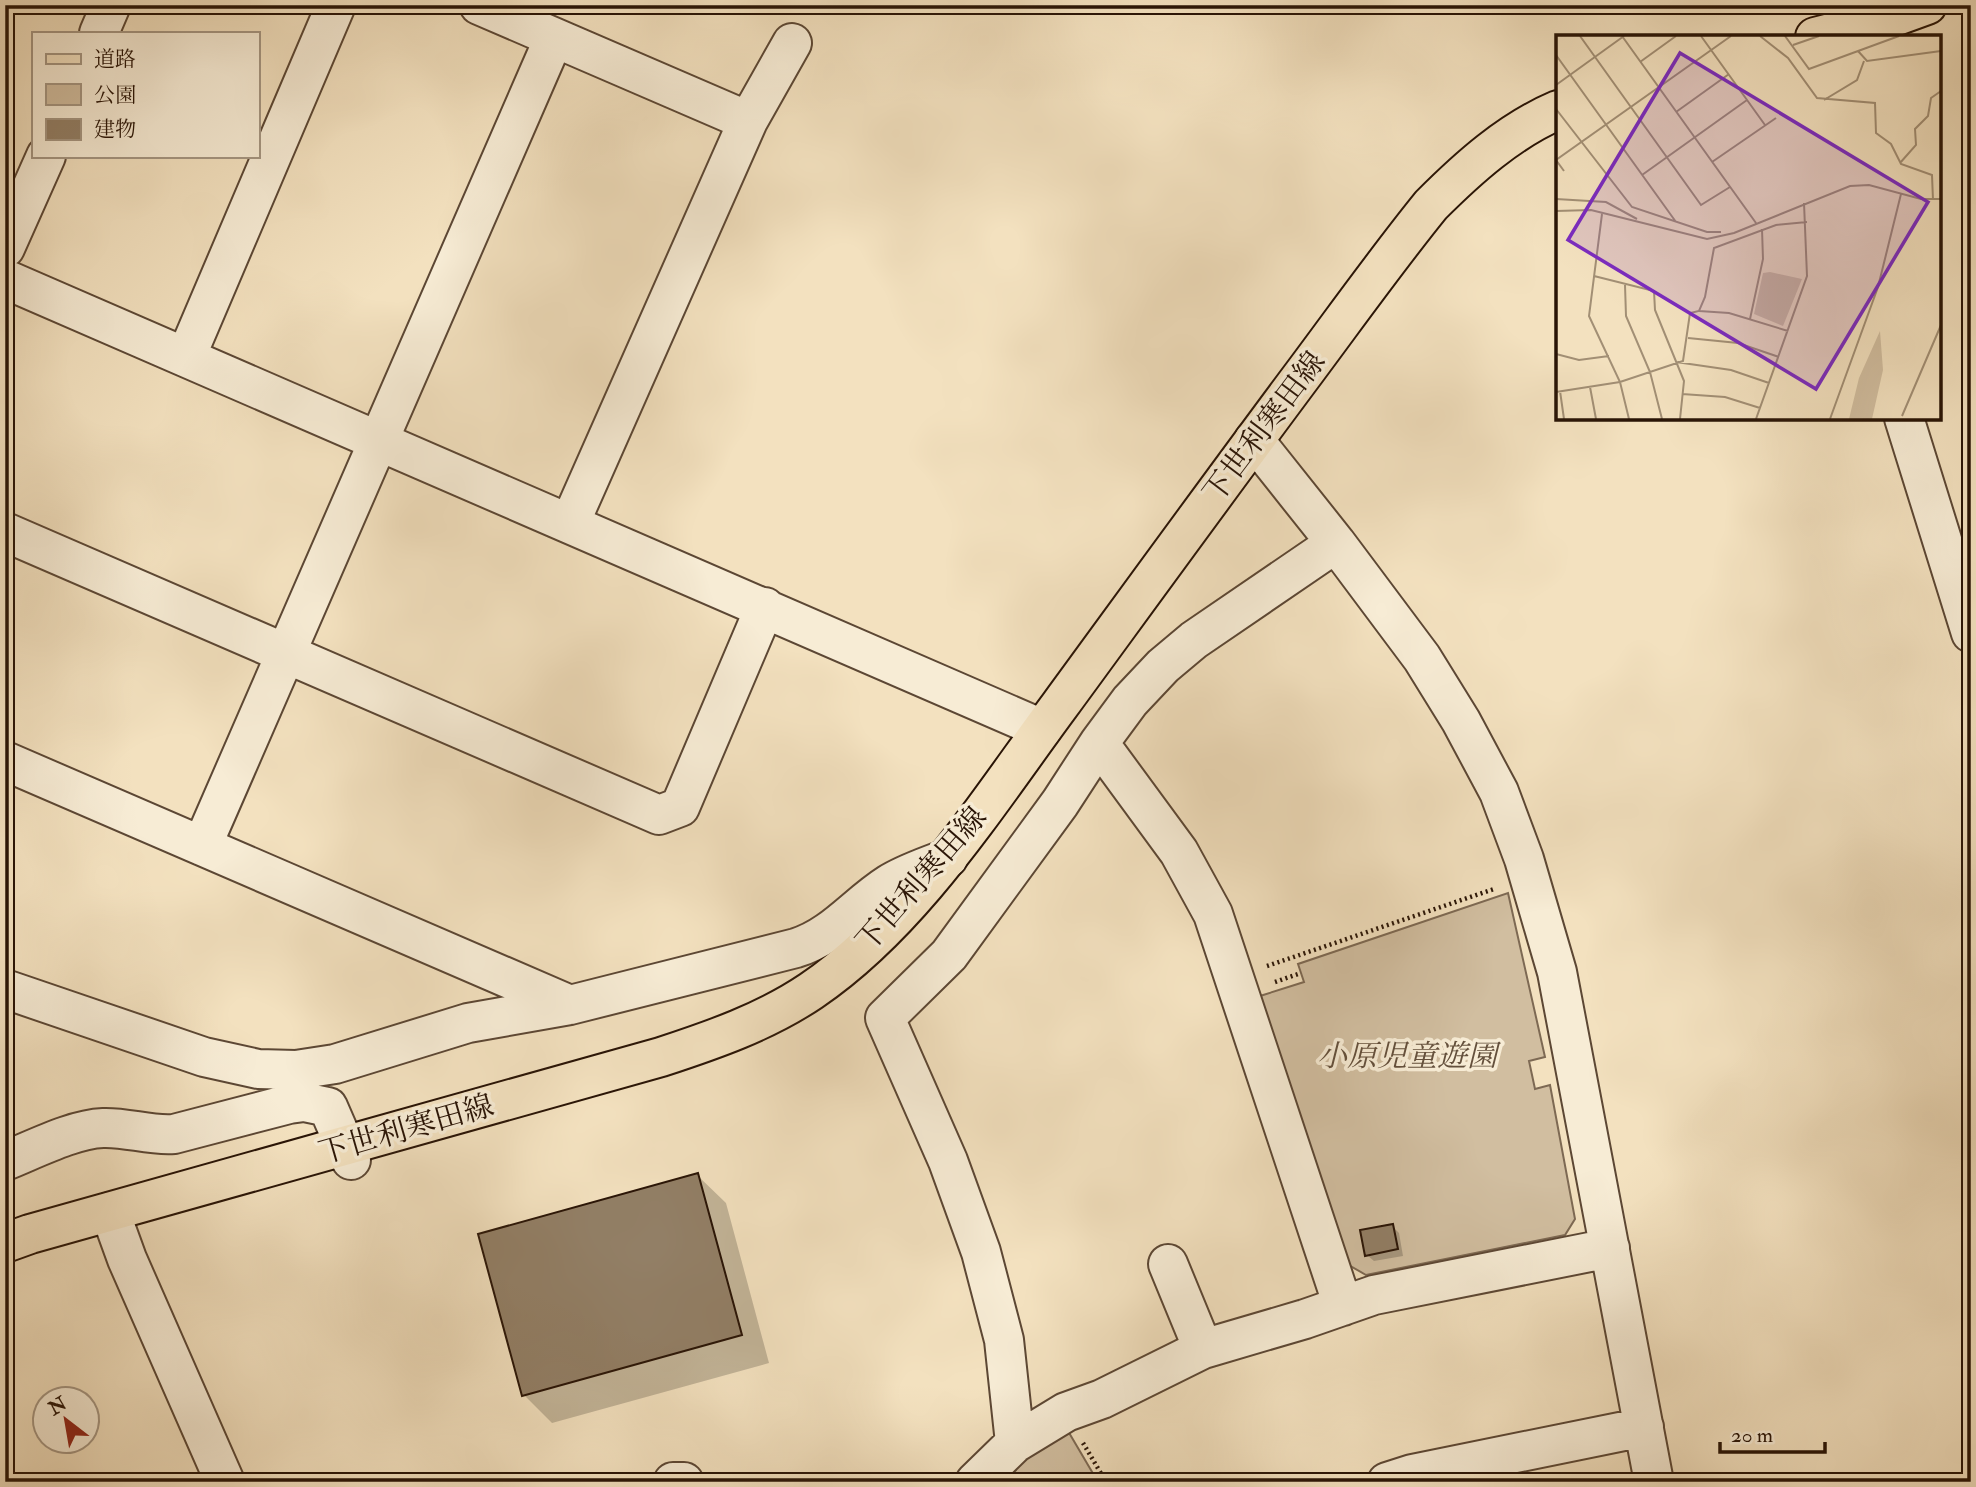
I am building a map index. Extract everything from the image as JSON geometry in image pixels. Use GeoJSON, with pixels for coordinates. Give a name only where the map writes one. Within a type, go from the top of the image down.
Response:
{"type":"FeatureCollection","features":[{"type":"Feature","properties":{"kind":"main road"},"geometry":{"type":"LineString","coordinates":[[1823,35],[1894,17],[1927,5]]}},
{"type":"Feature","properties":{"kind":"main road","name":"下世利寒田線"},"geometry":{"type":"LineString","coordinates":[[5,1243],[110,1212],[348,1153],[661,1057],[717,1039],[764,1018],[811,991],[852,958],[915,896],[948,858],[1254,440],[1431,205],[1458,178],[1516,132],[1556,111]]}},
{"type":"Feature","properties":{"kind":"street"},"geometry":{"type":"LineString","coordinates":[[99,32],[111,5]]}},
{"type":"Feature","properties":{"kind":"street"},"geometry":{"type":"LineString","coordinates":[[186,357],[336,5]]}},
{"type":"Feature","properties":{"kind":"street"},"geometry":{"type":"LineString","coordinates":[[479,5],[748,121]]}},
{"type":"Feature","properties":{"kind":"street"},"geometry":{"type":"LineString","coordinates":[[202,846],[554,38]]}},
{"type":"Feature","properties":{"kind":"street"},"geometry":{"type":"LineString","coordinates":[[570,523],[748,121],[792,43]]}},
{"type":"Feature","properties":{"kind":"street"},"geometry":{"type":"LineString","coordinates":[[5,248],[45,158]]}},
{"type":"Feature","properties":{"kind":"street"},"geometry":{"type":"LineString","coordinates":[[5,279],[1042,729]]}},
{"type":"Feature","properties":{"kind":"street"},"geometry":{"type":"LineString","coordinates":[[1905,420],[1971,633]]}},
{"type":"Feature","properties":{"kind":"street"},"geometry":{"type":"LineString","coordinates":[[1254,440],[1422,658],[1461,721],[1499,792],[1524,859],[1557,972],[1654,1482]]}},
{"type":"Feature","properties":{"kind":"street"},"geometry":{"type":"LineString","coordinates":[[5,532],[659,815],[680,807],[765,607]]}},
{"type":"Feature","properties":{"kind":"street"},"geometry":{"type":"LineString","coordinates":[[1015,1443],[1004,1340],[981,1252],[948,1161],[885,1018],[949,955],[1060,803],[1098,743],[1130,701],[1163,666],[1194,640],[1336,543]]}},
{"type":"Feature","properties":{"kind":"street"},"geometry":{"type":"LineString","coordinates":[[1098,743],[1179,852],[1213,914],[1343,1306]]}},
{"type":"Feature","properties":{"kind":"street"},"geometry":{"type":"LineString","coordinates":[[5,761],[570,1005]]}},
{"type":"Feature","properties":{"kind":"street"},"geometry":{"type":"LineString","coordinates":[[5,989],[204,1056],[258,1069],[296,1070],[335,1064],[468,1023],[570,1005],[811,943],[831,932],[889,884],[948,858]]}},
{"type":"Feature","properties":{"kind":"street"},"geometry":{"type":"LineString","coordinates":[[5,1161],[86,1130],[118,1128],[160,1135],[174,1134],[304,1102],[328,1107],[348,1153]]}},
{"type":"Feature","properties":{"kind":"street"},"geometry":{"type":"LineString","coordinates":[[110,1212],[127,1259],[225,1482]]}},
{"type":"Feature","properties":{"kind":"street"},"geometry":{"type":"LineString","coordinates":[[975,1482],[1015,1443],[1066,1412],[1102,1399],[1203,1349],[1374,1295],[1610,1248]]}},
{"type":"Feature","properties":{"kind":"street"},"geometry":{"type":"LineString","coordinates":[[1168,1264],[1203,1349]]}},
{"type":"Feature","properties":{"kind":"street"},"geometry":{"type":"LineString","coordinates":[[1387,1482],[1412,1474],[1644,1427]]}},
{"type":"Feature","properties":{"kind":"street"},"geometry":{"type":"LineString","coordinates":[[673,1482],[684,1482]]}},
{"type":"Feature","properties":{"kind":"path"},"geometry":{"type":"LineString","coordinates":[[1294,957],[1496,889]]}},
{"type":"Feature","properties":{"kind":"green space","name":"小原児童遊園"},"geometry":{"type":"Polygon","coordinates":[[[1508,893],[1545,1057],[1529,1061],[1535,1089],[1550,1085],[1575,1219],[1565,1235],[1366,1275],[1347,1264],[1260,996],[1304,982],[1298,964],[1508,893]]]}},
{"type":"Feature","properties":{"kind":"green space"},"geometry":{"type":"Polygon","coordinates":[[[1068,1431],[1098,1482],[987,1482],[1068,1431]]]}},
{"type":"Feature","properties":{"kind":"building"},"geometry":{"type":"Polygon","coordinates":[[[698,1173],[742,1335],[522,1396],[478,1234],[698,1173]]]}},
{"type":"Feature","properties":{"kind":"building"},"geometry":{"type":"Polygon","coordinates":[[[1393,1224],[1398,1249],[1365,1256],[1360,1230],[1393,1224]]]}}]}
